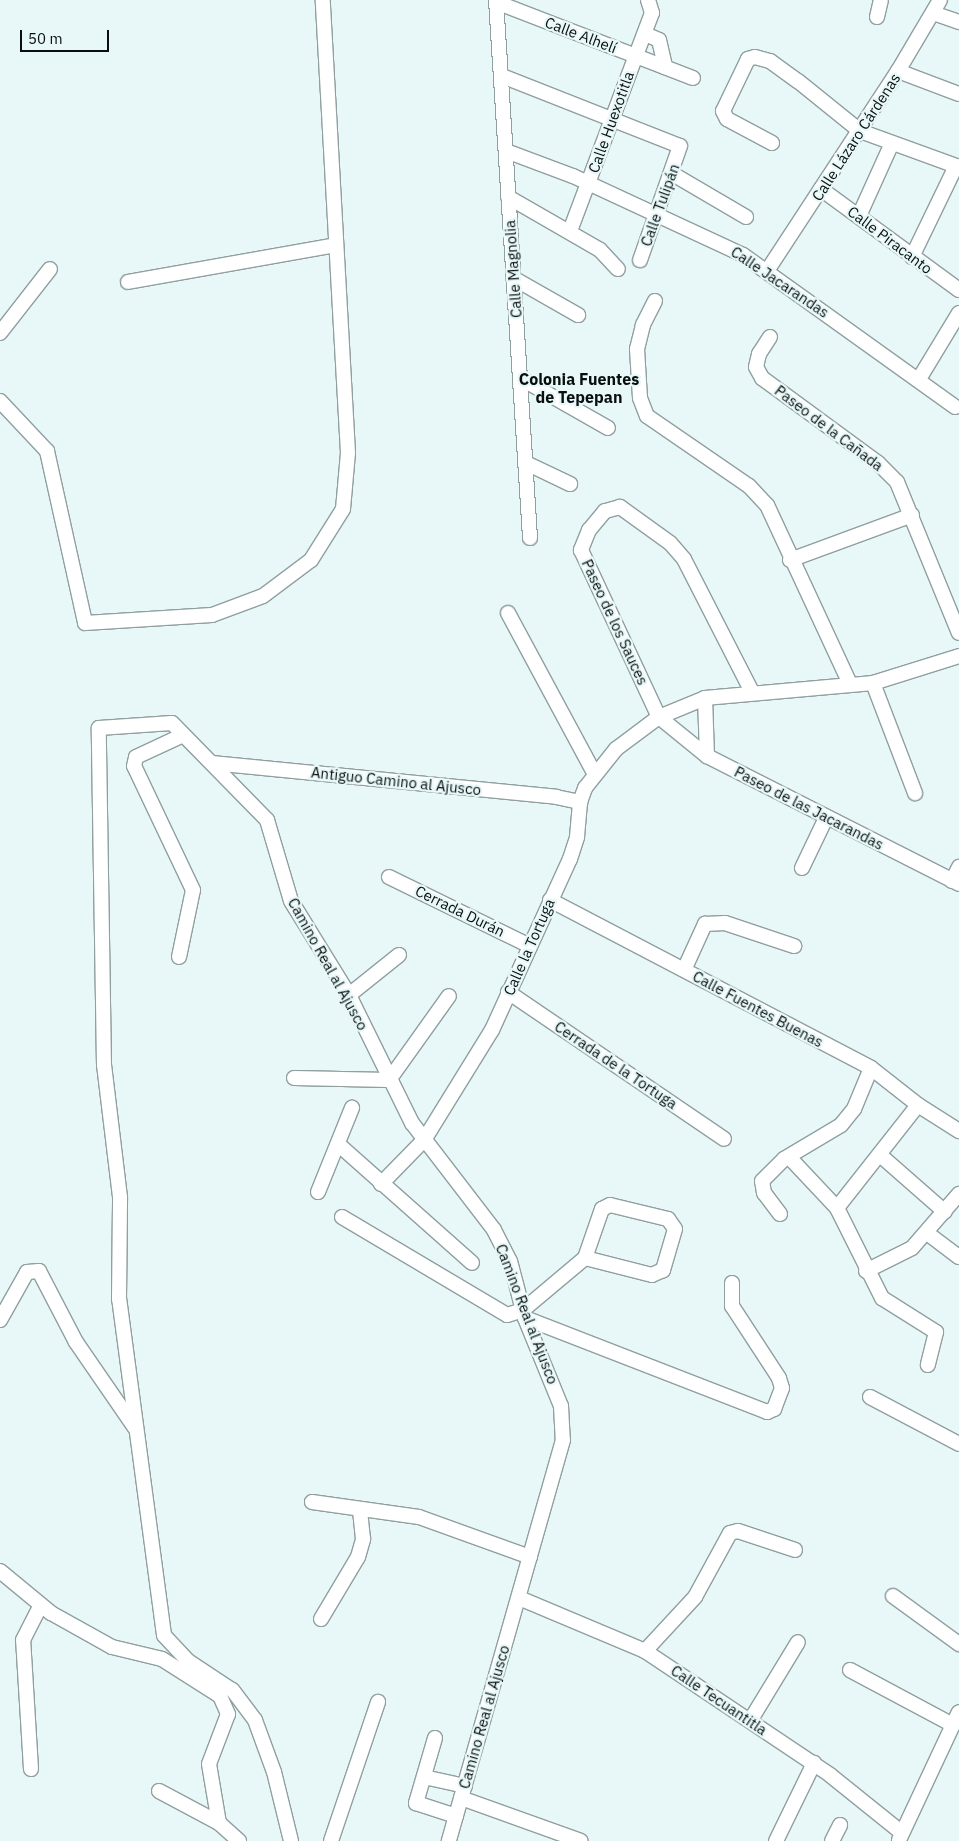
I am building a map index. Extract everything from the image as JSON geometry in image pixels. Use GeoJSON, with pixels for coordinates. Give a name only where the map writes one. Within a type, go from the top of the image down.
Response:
{"type":"FeatureCollection","features":[{"type":"Feature","properties":{"kind":"street"},"geometry":{"type":"LineString","coordinates":[[0,402],[47,451],[86,623],[212,615],[263,596],[311,560],[343,509],[348,453],[323,0]]}},
{"type":"Feature","properties":{"kind":"street"},"geometry":{"type":"LineString","coordinates":[[877,16],[881,0]]}},
{"type":"Feature","properties":{"kind":"street","name":"Calle Lázaro Cárdenas"},"geometry":{"type":"LineString","coordinates":[[767,271],[860,131],[940,0]]}},
{"type":"Feature","properties":{"kind":"street","name":"Calle Alhelí"},"geometry":{"type":"LineString","coordinates":[[496,1],[693,78]]}},
{"type":"Feature","properties":{"kind":"street","name":"Calle Magnolia"},"geometry":{"type":"LineString","coordinates":[[496,1],[530,538]]}},
{"type":"Feature","properties":{"kind":"street","name":"Calle Huexotitla"},"geometry":{"type":"LineString","coordinates":[[570,231],[611,118],[645,34],[650,7]]}},
{"type":"Feature","properties":{"kind":"street"},"geometry":{"type":"LineString","coordinates":[[933,12],[959,22]]}},
{"type":"Feature","properties":{"kind":"street"},"geometry":{"type":"LineString","coordinates":[[645,34],[659,40],[665,67]]}},
{"type":"Feature","properties":{"kind":"street"},"geometry":{"type":"LineString","coordinates":[[772,143],[727,118],[723,111],[748,59],[755,58],[770,61],[860,131],[957,167],[912,257]]}},
{"type":"Feature","properties":{"kind":"street"},"geometry":{"type":"LineString","coordinates":[[898,71],[959,94]]}},
{"type":"Feature","properties":{"kind":"street"},"geometry":{"type":"LineString","coordinates":[[502,76],[611,118]]}},
{"type":"Feature","properties":{"kind":"street","name":"Calle Tulipán"},"geometry":{"type":"LineString","coordinates":[[611,118],[677,143],[680,150],[640,260]]}},
{"type":"Feature","properties":{"kind":"street"},"geometry":{"type":"LineString","coordinates":[[859,216],[892,143]]}},
{"type":"Feature","properties":{"kind":"street","name":"Calle Jacarandas"},"geometry":{"type":"LineString","coordinates":[[506,151],[588,183],[655,215],[718,241],[767,271],[920,379],[955,407]]}},
{"type":"Feature","properties":{"kind":"street"},"geometry":{"type":"LineString","coordinates":[[671,173],[746,217]]}},
{"type":"Feature","properties":{"kind":"street","name":"Calle Piracanto"},"geometry":{"type":"LineString","coordinates":[[821,189],[959,290]]}},
{"type":"Feature","properties":{"kind":"street"},"geometry":{"type":"LineString","coordinates":[[508,197],[600,250],[618,269]]}},
{"type":"Feature","properties":{"kind":"street"},"geometry":{"type":"LineString","coordinates":[[128,282],[336,245]]}},
{"type":"Feature","properties":{"kind":"street"},"geometry":{"type":"LineString","coordinates":[[0,334],[50,269]]}},
{"type":"Feature","properties":{"kind":"street"},"geometry":{"type":"LineString","coordinates":[[513,278],[578,315]]}},
{"type":"Feature","properties":{"kind":"street"},"geometry":{"type":"LineString","coordinates":[[655,301],[643,325],[638,349],[640,398],[647,416],[749,486],[767,505],[790,560],[850,684]]}},
{"type":"Feature","properties":{"kind":"street"},"geometry":{"type":"LineString","coordinates":[[920,379],[959,313]]}},
{"type":"Feature","properties":{"kind":"street","name":"Paseo de la Cañada"},"geometry":{"type":"LineString","coordinates":[[770,337],[759,354],[756,367],[762,378],[878,463],[897,482],[959,633]]}},
{"type":"Feature","properties":{"kind":"street"},"geometry":{"type":"LineString","coordinates":[[520,378],[608,428]]}},
{"type":"Feature","properties":{"kind":"street"},"geometry":{"type":"LineString","coordinates":[[526,463],[570,484]]}},
{"type":"Feature","properties":{"kind":"street","name":"Paseo de los Sauces"},"geometry":{"type":"LineString","coordinates":[[659,717],[581,550],[589,530],[611,508],[620,507],[639,520],[670,542],[684,559],[752,692]]}},
{"type":"Feature","properties":{"kind":"street"},"geometry":{"type":"LineString","coordinates":[[790,560],[912,515]]}},
{"type":"Feature","properties":{"kind":"street"},"geometry":{"type":"LineString","coordinates":[[508,613],[594,773]]}},
{"type":"Feature","properties":{"kind":"street","name":"Calle la Tortuga"},"geometry":{"type":"LineString","coordinates":[[381,1184],[424,1140],[492,1030],[577,837],[580,802],[594,773],[616,749],[659,717],[705,698],[752,692],[874,683],[959,656]]}},
{"type":"Feature","properties":{"kind":"street"},"geometry":{"type":"LineString","coordinates":[[874,683],[915,793]]}},
{"type":"Feature","properties":{"kind":"street"},"geometry":{"type":"LineString","coordinates":[[705,698],[707,756]]}},
{"type":"Feature","properties":{"kind":"street","name":"Paseo de las Jacarandas"},"geometry":{"type":"LineString","coordinates":[[659,717],[707,756],[826,818],[956,882],[959,867]]}},
{"type":"Feature","properties":{"kind":"street","name":"Camino Real al Ajusco"},"geometry":{"type":"LineString","coordinates":[[136,1430],[119,1300],[120,1197],[104,1065],[99,728],[172,723],[181,736],[212,763],[267,820],[291,901],[349,995],[389,1080],[424,1140],[494,1230],[510,1261],[524,1314],[556,1390],[563,1421],[563,1440],[449,1841]]}},
{"type":"Feature","properties":{"kind":"street"},"geometry":{"type":"LineString","coordinates":[[179,957],[193,890],[134,766],[136,757],[181,736]]}},
{"type":"Feature","properties":{"kind":"street","name":"Antiguo Camino al Ajusco"},"geometry":{"type":"LineString","coordinates":[[212,763],[556,797],[580,802]]}},
{"type":"Feature","properties":{"kind":"street"},"geometry":{"type":"LineString","coordinates":[[802,868],[826,818]]}},
{"type":"Feature","properties":{"kind":"street","name":"Cerrada Durán"},"geometry":{"type":"LineString","coordinates":[[389,877],[530,946]]}},
{"type":"Feature","properties":{"kind":"street","name":"Calle Fuentes Buenas"},"geometry":{"type":"LineString","coordinates":[[550,900],[871,1068],[918,1105],[959,1130]]}},
{"type":"Feature","properties":{"kind":"street"},"geometry":{"type":"LineString","coordinates":[[684,970],[705,924],[725,923],[794,946]]}},
{"type":"Feature","properties":{"kind":"street"},"geometry":{"type":"LineString","coordinates":[[349,995],[399,954]]}},
{"type":"Feature","properties":{"kind":"street","name":"Cerrada de la Tortuga"},"geometry":{"type":"LineString","coordinates":[[508,992],[724,1138]]}},
{"type":"Feature","properties":{"kind":"street"},"geometry":{"type":"LineString","coordinates":[[294,1078],[389,1080],[449,996]]}},
{"type":"Feature","properties":{"kind":"street"},"geometry":{"type":"LineString","coordinates":[[780,1214],[764,1192],[762,1181],[789,1156],[840,1125],[854,1108],[871,1068]]}},
{"type":"Feature","properties":{"kind":"street"},"geometry":{"type":"LineString","coordinates":[[837,1208],[918,1105]]}},
{"type":"Feature","properties":{"kind":"street"},"geometry":{"type":"LineString","coordinates":[[318,1192],[352,1108]]}},
{"type":"Feature","properties":{"kind":"street"},"geometry":{"type":"LineString","coordinates":[[338,1144],[472,1263]]}},
{"type":"Feature","properties":{"kind":"street"},"geometry":{"type":"LineString","coordinates":[[880,1155],[945,1212]]}},
{"type":"Feature","properties":{"kind":"street"},"geometry":{"type":"LineString","coordinates":[[789,1156],[837,1208],[866,1272],[882,1298],[936,1332],[928,1365]]}},
{"type":"Feature","properties":{"kind":"street"},"geometry":{"type":"LineString","coordinates":[[866,1272],[912,1248],[959,1194]]}},
{"type":"Feature","properties":{"kind":"street"},"geometry":{"type":"LineString","coordinates":[[524,1314],[585,1258],[602,1209],[610,1205],[668,1219],[675,1229],[663,1270],[652,1275],[585,1258]]}},
{"type":"Feature","properties":{"kind":"street"},"geometry":{"type":"LineString","coordinates":[[342,1217],[507,1315],[524,1314],[767,1412],[774,1409],[782,1388],[779,1378],[732,1306],[732,1283]]}},
{"type":"Feature","properties":{"kind":"street"},"geometry":{"type":"LineString","coordinates":[[927,1232],[959,1257]]}},
{"type":"Feature","properties":{"kind":"street"},"geometry":{"type":"LineString","coordinates":[[0,1320],[27,1272],[39,1271],[76,1342],[136,1430],[164,1635],[188,1661],[232,1690],[255,1720],[274,1772],[291,1841]]}},
{"type":"Feature","properties":{"kind":"street"},"geometry":{"type":"LineString","coordinates":[[870,1397],[959,1444]]}},
{"type":"Feature","properties":{"kind":"street"},"geometry":{"type":"LineString","coordinates":[[312,1502],[419,1517],[530,1557]]}},
{"type":"Feature","properties":{"kind":"street"},"geometry":{"type":"LineString","coordinates":[[321,1619],[358,1557],[363,1539],[360,1509]]}},
{"type":"Feature","properties":{"kind":"street"},"geometry":{"type":"LineString","coordinates":[[645,1651],[694,1597],[730,1533],[738,1531],[795,1550]]}},
{"type":"Feature","properties":{"kind":"street"},"geometry":{"type":"LineString","coordinates":[[0,1571],[40,1606],[112,1647],[162,1659],[220,1696],[228,1714],[209,1764],[219,1822]]}},
{"type":"Feature","properties":{"kind":"street"},"geometry":{"type":"LineString","coordinates":[[893,1596],[959,1644]]}},
{"type":"Feature","properties":{"kind":"street","name":"Calle Tecuantitla"},"geometry":{"type":"LineString","coordinates":[[518,1598],[645,1651],[814,1763],[900,1836]]}},
{"type":"Feature","properties":{"kind":"street"},"geometry":{"type":"LineString","coordinates":[[31,1769],[23,1640],[40,1606]]}},
{"type":"Feature","properties":{"kind":"street"},"geometry":{"type":"LineString","coordinates":[[750,1721],[798,1642]]}},
{"type":"Feature","properties":{"kind":"street"},"geometry":{"type":"LineString","coordinates":[[850,1670],[953,1725]]}},
{"type":"Feature","properties":{"kind":"street"},"geometry":{"type":"LineString","coordinates":[[331,1841],[378,1702]]}},
{"type":"Feature","properties":{"kind":"street"},"geometry":{"type":"LineString","coordinates":[[900,1836],[959,1712]]}},
{"type":"Feature","properties":{"kind":"street"},"geometry":{"type":"LineString","coordinates":[[435,1738],[416,1803],[456,1816]]}},
{"type":"Feature","properties":{"kind":"street"},"geometry":{"type":"LineString","coordinates":[[776,1841],[814,1763]]}},
{"type":"Feature","properties":{"kind":"street"},"geometry":{"type":"LineString","coordinates":[[424,1777],[582,1841]]}},
{"type":"Feature","properties":{"kind":"street"},"geometry":{"type":"LineString","coordinates":[[159,1791],[219,1822],[239,1841]]}},
{"type":"Feature","properties":{"kind":"street"},"geometry":{"type":"LineString","coordinates":[[832,1841],[840,1825]]}},
{"type":"Feature","properties":{"kind":"district","name":"Colonia Fuentes de Tepepan"},"geometry":{"type":"Point","coordinates":[579,388]}}]}
